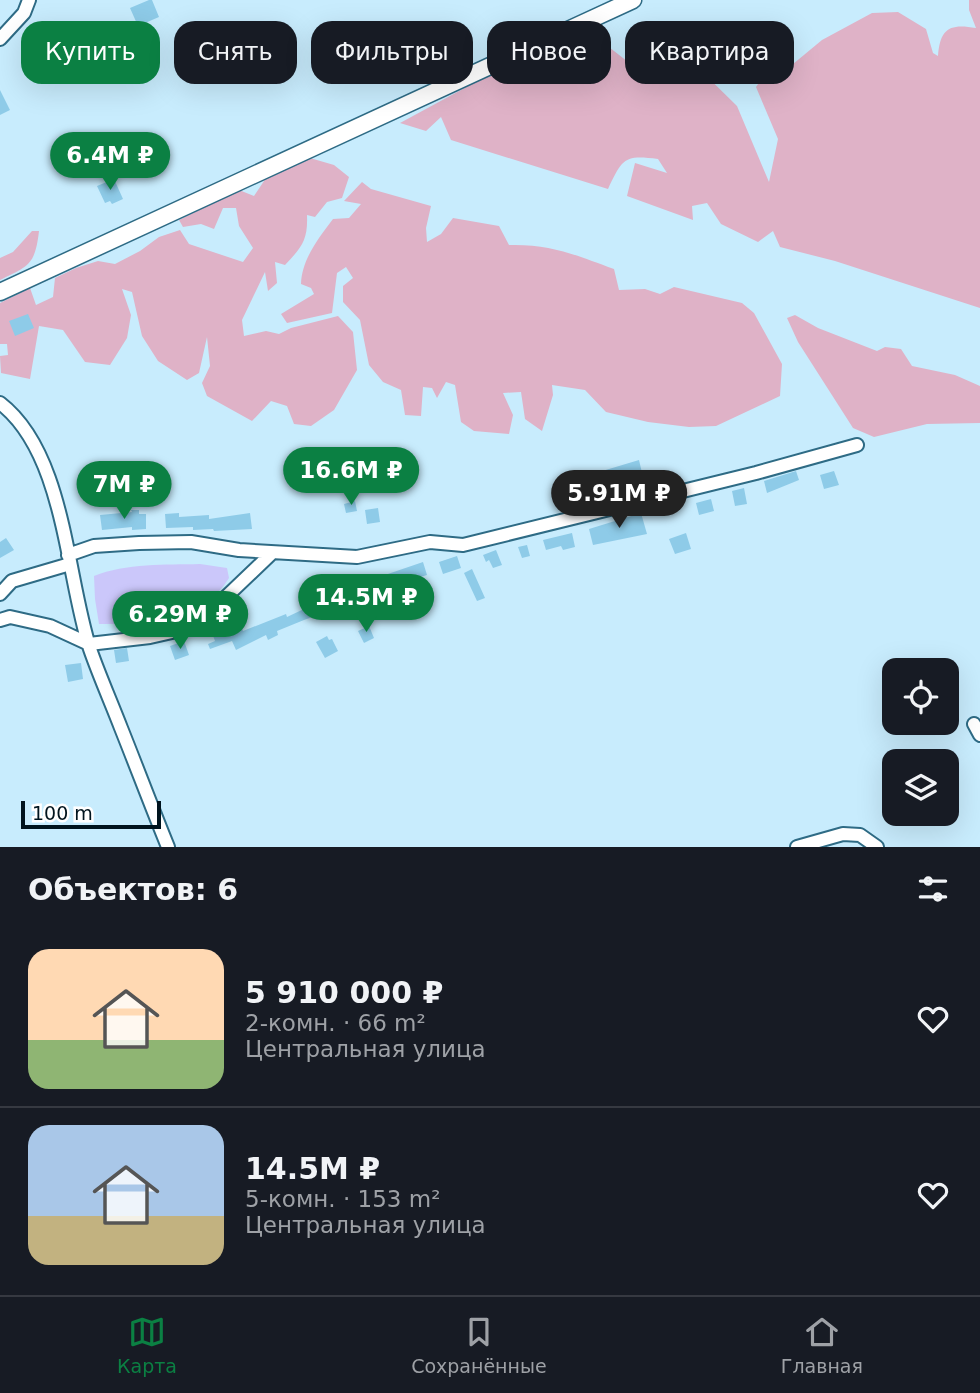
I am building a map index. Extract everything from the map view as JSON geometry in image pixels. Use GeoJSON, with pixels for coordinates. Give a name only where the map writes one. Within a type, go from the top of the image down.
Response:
{"type":"FeatureCollection","features":[{"type":"Feature","properties":{"kind":"main road"},"geometry":{"type":"LineString","coordinates":[[0,292],[633,0]]}},
{"type":"Feature","properties":{"kind":"street"},"geometry":{"type":"LineString","coordinates":[[0,39],[24,13],[29,0]]}},
{"type":"Feature","properties":{"kind":"street"},"geometry":{"type":"LineString","coordinates":[[0,403],[24,429],[39,456],[57,500],[80,616],[168,847]]}},
{"type":"Feature","properties":{"kind":"street"},"geometry":{"type":"LineString","coordinates":[[0,594],[6,581],[69,559],[94,546],[191,542],[272,553],[357,557],[430,542],[463,545],[756,473],[857,445]]}},
{"type":"Feature","properties":{"kind":"street"},"geometry":{"type":"LineString","coordinates":[[0,620],[10,617],[50,626],[89,644],[150,637],[181,630],[206,616],[272,553]]}},
{"type":"Feature","properties":{"kind":"street"},"geometry":{"type":"LineString","coordinates":[[797,847],[843,834],[860,835],[877,847]]}},
{"type":"Feature","properties":{"kind":"shaded area"},"geometry":{"type":"Polygon","coordinates":[[[969,0],[980,0],[980,308],[835,261],[780,247],[773,231],[758,242],[721,224],[707,203],[692,206],[693,220],[627,196],[635,163],[667,173],[658,159],[638,158],[626,161],[617,171],[608,189],[451,140],[441,117],[426,131],[400,123],[487,76],[487,84],[611,84],[611,49],[625,60],[625,84],[715,84],[737,106],[769,182],[778,139],[756,87],[758,84],[794,84],[794,63],[822,40],[872,13],[898,12],[926,29],[933,53],[938,56],[941,40],[948,30],[959,26],[976,28],[969,10],[969,0]]]}},
{"type":"Feature","properties":{"kind":"shaded area"},"geometry":{"type":"Polygon","coordinates":[[[310,158],[334,165],[349,177],[342,198],[327,202],[315,217],[307,215],[305,237],[300,248],[285,265],[275,262],[277,283],[268,291],[265,272],[242,320],[244,336],[266,331],[279,334],[291,328],[338,316],[353,332],[357,370],[334,410],[311,426],[294,424],[287,406],[271,401],[252,421],[207,396],[202,383],[210,366],[207,337],[199,373],[187,380],[158,361],[142,336],[132,292],[122,289],[131,315],[127,338],[110,365],[85,362],[63,330],[39,326],[30,379],[1,373],[0,356],[8,355],[7,344],[0,344],[0,303],[30,288],[36,305],[53,297],[55,278],[98,261],[115,264],[159,237],[180,230],[189,244],[243,262],[253,248],[239,226],[236,208],[223,208],[214,229],[201,224],[183,227],[179,220],[239,190],[254,196],[266,178],[310,158]]]}},
{"type":"Feature","properties":{"kind":"shaded area"},"geometry":{"type":"Polygon","coordinates":[[[362,182],[371,189],[431,206],[426,228],[427,242],[441,234],[453,218],[499,226],[509,245],[551,248],[614,269],[619,290],[645,289],[660,294],[674,287],[742,303],[754,313],[782,364],[780,396],[716,426],[689,427],[648,422],[606,412],[585,390],[552,385],[553,395],[542,431],[525,419],[521,392],[503,393],[513,415],[509,434],[474,431],[461,422],[455,385],[446,382],[437,398],[432,388],[423,387],[421,416],[405,415],[401,390],[383,382],[369,365],[360,320],[343,302],[343,286],[353,278],[346,267],[337,273],[332,313],[287,323],[281,314],[314,294],[311,288],[301,284],[304,266],[333,219],[349,218],[361,204],[344,201],[362,182]]]}},
{"type":"Feature","properties":{"kind":"shaded area"},"geometry":{"type":"Polygon","coordinates":[[[32,231],[39,231],[33,258],[18,271],[0,280],[0,258],[13,252],[32,231]]]}},
{"type":"Feature","properties":{"kind":"shaded area"},"geometry":{"type":"Polygon","coordinates":[[[795,315],[818,328],[877,351],[885,347],[901,349],[912,366],[955,375],[980,386],[980,423],[927,424],[874,437],[853,428],[798,342],[787,318],[795,315]]]}},
{"type":"Feature","properties":{"kind":"shaded area"},"geometry":{"type":"Polygon","coordinates":[[[200,564],[227,568],[229,578],[205,603],[189,611],[153,621],[99,624],[94,576],[133,567],[200,564]]]}},
{"type":"Feature","properties":{"kind":"building"},"geometry":{"type":"Polygon","coordinates":[[[152,0],[159,17],[150,21],[136,21],[130,8],[152,0]]]}},
{"type":"Feature","properties":{"kind":"building"},"geometry":{"type":"Polygon","coordinates":[[[0,90],[10,110],[0,115],[0,90]]]}},
{"type":"Feature","properties":{"kind":"building"},"geometry":{"type":"Polygon","coordinates":[[[114,179],[123,199],[112,204],[110,201],[105,203],[97,186],[114,179]]]}},
{"type":"Feature","properties":{"kind":"building"},"geometry":{"type":"Polygon","coordinates":[[[28,314],[34,328],[15,336],[9,321],[28,314]]]}},
{"type":"Feature","properties":{"kind":"building"},"geometry":{"type":"Polygon","coordinates":[[[639,460],[643,477],[629,481],[628,477],[623,478],[622,475],[601,480],[599,472],[639,460]]]}},
{"type":"Feature","properties":{"kind":"building"},"geometry":{"type":"Polygon","coordinates":[[[796,471],[799,480],[767,493],[764,481],[796,471]]]}},
{"type":"Feature","properties":{"kind":"building"},"geometry":{"type":"Polygon","coordinates":[[[834,471],[839,485],[824,489],[820,475],[834,471]]]}},
{"type":"Feature","properties":{"kind":"building"},"geometry":{"type":"Polygon","coordinates":[[[744,488],[747,504],[735,506],[732,491],[744,488]]]}},
{"type":"Feature","properties":{"kind":"building"},"geometry":{"type":"Polygon","coordinates":[[[711,499],[714,511],[699,515],[696,503],[711,499]]]}},
{"type":"Feature","properties":{"kind":"building"},"geometry":{"type":"Polygon","coordinates":[[[355,501],[357,511],[346,513],[344,504],[355,501]]]}},
{"type":"Feature","properties":{"kind":"building"},"geometry":{"type":"Polygon","coordinates":[[[378,508],[380,522],[367,524],[365,510],[378,508]]]}},
{"type":"Feature","properties":{"kind":"building"},"geometry":{"type":"Polygon","coordinates":[[[131,510],[146,514],[146,529],[132,530],[132,527],[102,530],[100,515],[132,512],[131,510]]]}},
{"type":"Feature","properties":{"kind":"building"},"geometry":{"type":"Polygon","coordinates":[[[179,513],[179,517],[209,515],[209,519],[250,513],[252,529],[214,531],[193,530],[193,527],[166,528],[165,514],[179,513]]]}},
{"type":"Feature","properties":{"kind":"building"},"geometry":{"type":"Polygon","coordinates":[[[641,513],[647,534],[593,545],[589,529],[641,513]]]}},
{"type":"Feature","properties":{"kind":"building"},"geometry":{"type":"Polygon","coordinates":[[[572,533],[575,547],[563,550],[561,546],[546,550],[543,540],[572,533]]]}},
{"type":"Feature","properties":{"kind":"building"},"geometry":{"type":"Polygon","coordinates":[[[686,533],[691,549],[675,554],[669,539],[686,533]]]}},
{"type":"Feature","properties":{"kind":"building"},"geometry":{"type":"Polygon","coordinates":[[[6,538],[14,550],[0,558],[0,542],[6,538]]]}},
{"type":"Feature","properties":{"kind":"building"},"geometry":{"type":"Polygon","coordinates":[[[527,545],[530,556],[522,558],[518,547],[527,545]]]}},
{"type":"Feature","properties":{"kind":"building"},"geometry":{"type":"Polygon","coordinates":[[[496,550],[502,565],[493,568],[483,555],[496,550]]]}},
{"type":"Feature","properties":{"kind":"building"},"geometry":{"type":"Polygon","coordinates":[[[457,556],[461,568],[443,574],[439,562],[457,556]]]}},
{"type":"Feature","properties":{"kind":"building"},"geometry":{"type":"Polygon","coordinates":[[[423,562],[427,575],[397,584],[399,588],[388,592],[382,576],[423,562]]]}},
{"type":"Feature","properties":{"kind":"building"},"geometry":{"type":"Polygon","coordinates":[[[472,569],[485,598],[477,601],[464,573],[472,569]]]}},
{"type":"Feature","properties":{"kind":"building"},"geometry":{"type":"Polygon","coordinates":[[[368,581],[372,594],[360,598],[355,585],[368,581]]]}},
{"type":"Feature","properties":{"kind":"building"},"geometry":{"type":"Polygon","coordinates":[[[384,587],[391,601],[381,606],[374,592],[384,587]]]}},
{"type":"Feature","properties":{"kind":"building"},"geometry":{"type":"Polygon","coordinates":[[[340,592],[347,606],[277,631],[278,635],[268,640],[266,635],[236,650],[232,641],[210,649],[208,644],[215,641],[212,633],[223,629],[225,636],[286,614],[287,617],[340,592]]]}},
{"type":"Feature","properties":{"kind":"building"},"geometry":{"type":"Polygon","coordinates":[[[369,626],[374,638],[364,643],[358,631],[369,626]]]}},
{"type":"Feature","properties":{"kind":"building"},"geometry":{"type":"Polygon","coordinates":[[[327,636],[329,640],[332,639],[338,651],[325,658],[316,642],[327,636]]]}},
{"type":"Feature","properties":{"kind":"building"},"geometry":{"type":"Polygon","coordinates":[[[184,641],[189,655],[175,660],[170,646],[184,641]]]}},
{"type":"Feature","properties":{"kind":"building"},"geometry":{"type":"Polygon","coordinates":[[[127,648],[129,661],[116,663],[114,650],[127,648]]]}},
{"type":"Feature","properties":{"kind":"building"},"geometry":{"type":"Polygon","coordinates":[[[81,663],[83,679],[68,682],[65,665],[81,663]]]}}]}
